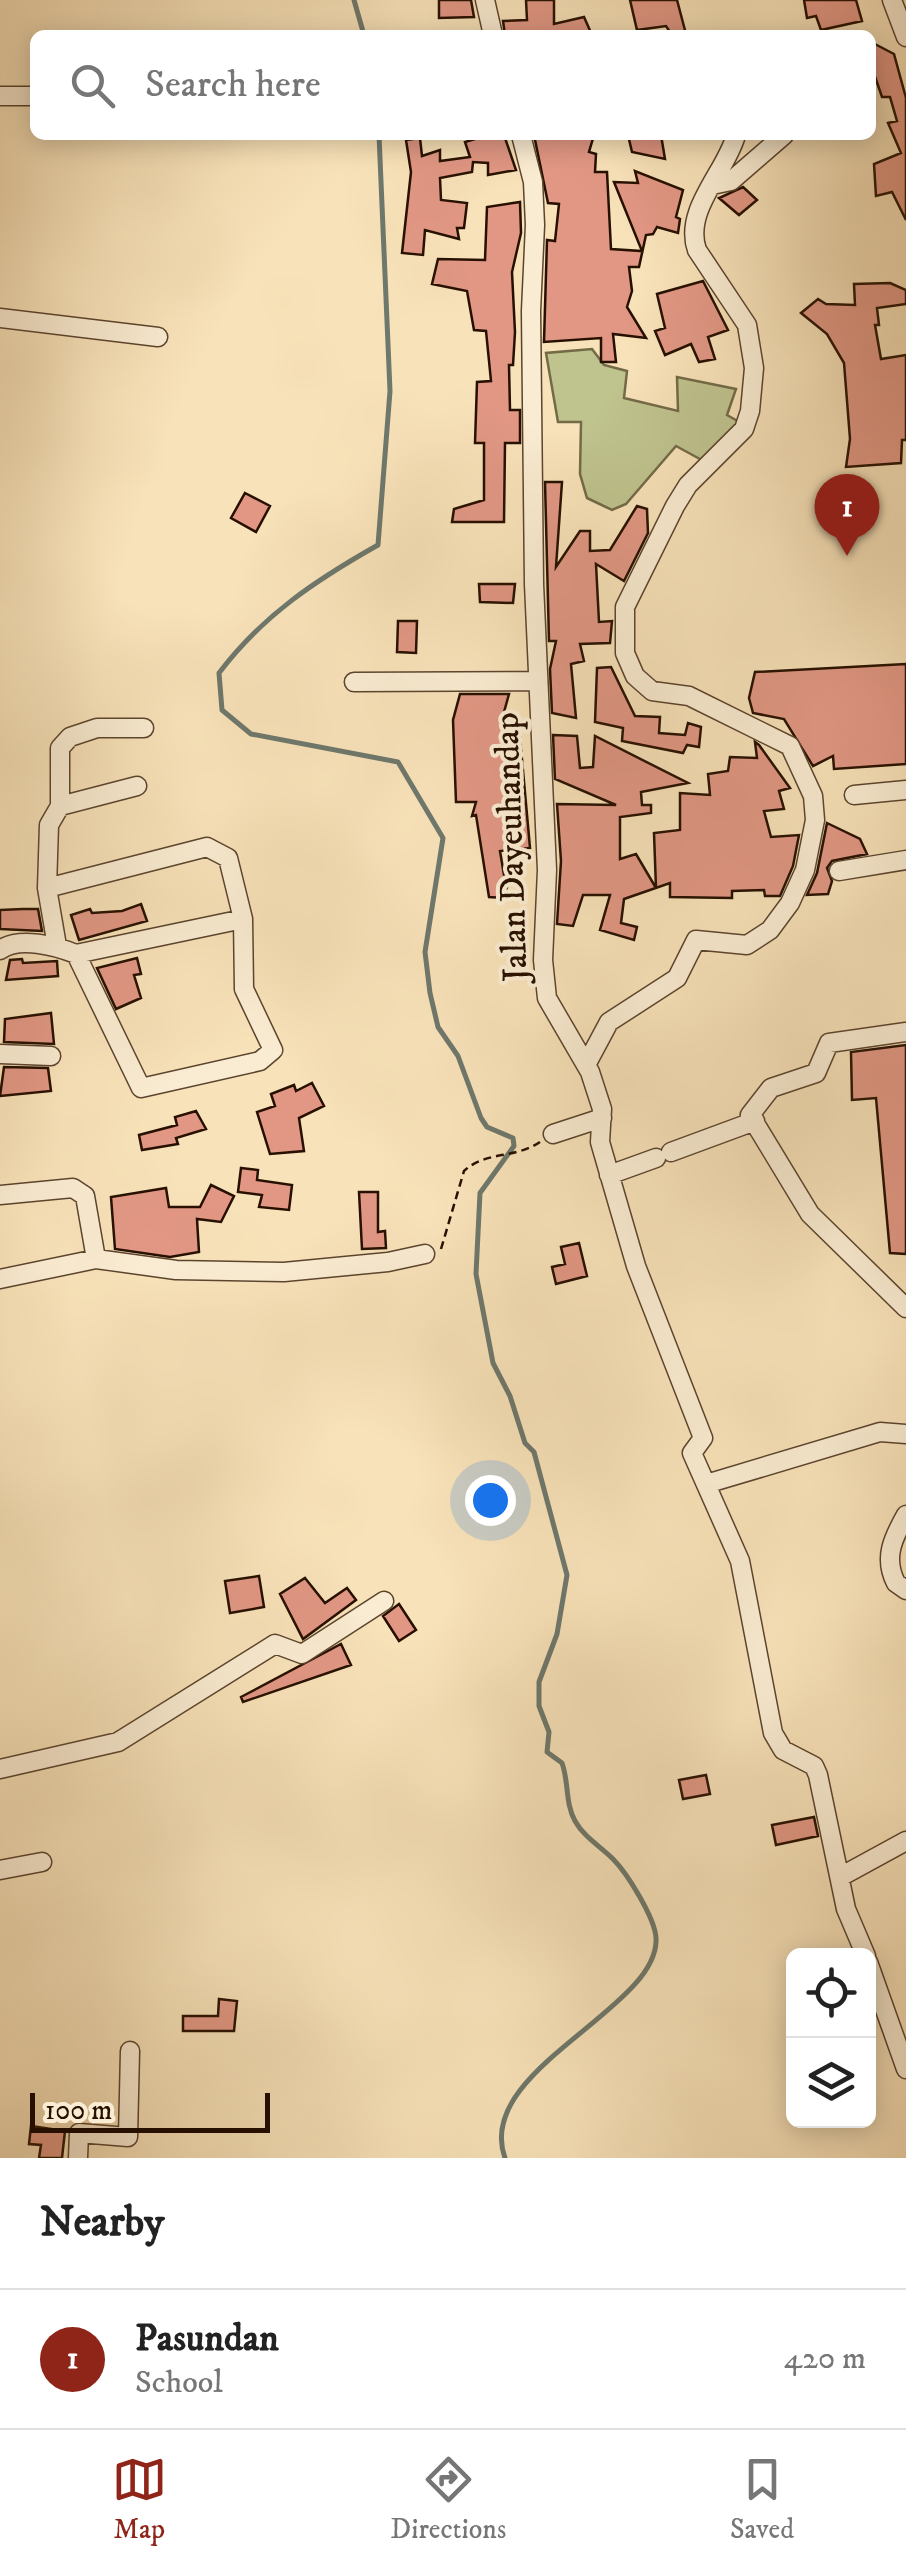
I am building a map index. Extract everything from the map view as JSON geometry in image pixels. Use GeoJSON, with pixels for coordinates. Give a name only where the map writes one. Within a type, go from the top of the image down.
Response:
{"type":"FeatureCollection","features":[{"type":"Feature","properties":{"kind":"street"},"geometry":{"type":"LineString","coordinates":[[485,0],[492,30]]}},
{"type":"Feature","properties":{"kind":"street"},"geometry":{"type":"LineString","coordinates":[[892,0],[906,37]]}},
{"type":"Feature","properties":{"kind":"street"},"geometry":{"type":"LineString","coordinates":[[0,96],[30,96]]}},
{"type":"Feature","properties":{"kind":"street","name":"Jalan Dayeuhandap"},"geometry":{"type":"LineString","coordinates":[[521,140],[533,182],[535,225],[531,311],[547,998],[588,1069],[602,1113],[600,1142],[609,1175],[670,1360],[702,1434],[704,1441],[692,1452],[740,1561],[773,1734],[782,1750],[814,1766],[818,1775],[846,1909],[863,1948]]}},
{"type":"Feature","properties":{"kind":"street"},"geometry":{"type":"LineString","coordinates":[[588,1069],[609,1022],[676,978],[696,940],[747,945],[770,930],[794,894],[812,842],[813,796],[790,746],[689,696],[652,691],[631,670],[623,642],[626,608],[675,506],[744,429],[750,411],[754,368],[747,324],[695,244],[695,220],[712,185],[728,164],[735,140]]}},
{"type":"Feature","properties":{"kind":"street"},"geometry":{"type":"LineString","coordinates":[[712,185],[731,182],[778,140]]}},
{"type":"Feature","properties":{"kind":"street"},"geometry":{"type":"LineString","coordinates":[[0,318],[158,337]]}},
{"type":"Feature","properties":{"kind":"street"},"geometry":{"type":"LineString","coordinates":[[354,682],[537,681]]}},
{"type":"Feature","properties":{"kind":"street"},"geometry":{"type":"LineString","coordinates":[[57,946],[47,888],[48,824],[60,806],[64,742],[98,728],[144,728]]}},
{"type":"Feature","properties":{"kind":"street"},"geometry":{"type":"LineString","coordinates":[[60,806],[138,786]]}},
{"type":"Feature","properties":{"kind":"street"},"geometry":{"type":"LineString","coordinates":[[854,795],[906,790]]}},
{"type":"Feature","properties":{"kind":"street"},"geometry":{"type":"LineString","coordinates":[[47,888],[206,847],[228,858],[243,919],[244,989],[273,1050],[260,1061],[141,1088],[76,954]]}},
{"type":"Feature","properties":{"kind":"street"},"geometry":{"type":"LineString","coordinates":[[839,870],[906,860]]}},
{"type":"Feature","properties":{"kind":"street"},"geometry":{"type":"LineString","coordinates":[[0,950],[8,944],[57,946],[76,954],[243,919]]}},
{"type":"Feature","properties":{"kind":"street"},"geometry":{"type":"LineString","coordinates":[[609,1175],[664,1155],[816,1072],[829,1043],[906,1032]]}},
{"type":"Feature","properties":{"kind":"street"},"geometry":{"type":"LineString","coordinates":[[0,1054],[51,1056]]}},
{"type":"Feature","properties":{"kind":"street"},"geometry":{"type":"LineString","coordinates":[[761,1103],[810,1214],[906,1308]]}},
{"type":"Feature","properties":{"kind":"street"},"geometry":{"type":"LineString","coordinates":[[554,1134],[602,1113]]}},
{"type":"Feature","properties":{"kind":"street"},"geometry":{"type":"LineString","coordinates":[[0,1195],[73,1188],[85,1196],[96,1259]]}},
{"type":"Feature","properties":{"kind":"street"},"geometry":{"type":"LineString","coordinates":[[0,1278],[96,1259],[176,1270],[284,1272],[388,1262],[425,1254]]}},
{"type":"Feature","properties":{"kind":"street"},"geometry":{"type":"LineString","coordinates":[[706,1484],[880,1432],[906,1434]]}},
{"type":"Feature","properties":{"kind":"street"},"geometry":{"type":"LineString","coordinates":[[906,1515],[890,1546],[890,1562],[896,1583],[906,1590]]}},
{"type":"Feature","properties":{"kind":"street"},"geometry":{"type":"LineString","coordinates":[[0,1769],[118,1742],[276,1644],[302,1654],[384,1601]]}},
{"type":"Feature","properties":{"kind":"street"},"geometry":{"type":"LineString","coordinates":[[840,1877],[906,1841]]}},
{"type":"Feature","properties":{"kind":"street"},"geometry":{"type":"LineString","coordinates":[[0,1870],[42,1862]]}},
{"type":"Feature","properties":{"kind":"street","name":"Jalan Dayeuhandap"},"geometry":{"type":"LineString","coordinates":[[876,1982],[906,2069]]}},
{"type":"Feature","properties":{"kind":"street"},"geometry":{"type":"LineString","coordinates":[[78,2158],[80,2133],[128,2137],[130,2051]]}},
{"type":"Feature","properties":{"kind":"path"},"geometry":{"type":"LineString","coordinates":[[425,1254],[440,1249],[447,1239],[454,1193],[464,1170],[474,1162],[521,1155],[554,1134]]}},
{"type":"Feature","properties":{"kind":"green space"},"geometry":{"type":"Polygon","coordinates":[[[592,349],[604,365],[627,371],[624,398],[678,411],[677,377],[736,389],[727,415],[743,424],[709,464],[676,446],[626,504],[612,510],[587,498],[580,474],[581,422],[558,422],[546,353],[592,349]]]}},
{"type":"Feature","properties":{"kind":"building"},"geometry":{"type":"Polygon","coordinates":[[[439,0],[471,0],[474,17],[439,18],[439,0]]]}},
{"type":"Feature","properties":{"kind":"building"},"geometry":{"type":"Polygon","coordinates":[[[526,0],[554,0],[554,24],[584,17],[590,30],[504,30],[503,21],[527,20],[526,0]]]}},
{"type":"Feature","properties":{"kind":"building"},"geometry":{"type":"Polygon","coordinates":[[[630,0],[677,0],[685,30],[669,30],[666,26],[637,30],[630,0]]]}},
{"type":"Feature","properties":{"kind":"building"},"geometry":{"type":"Polygon","coordinates":[[[804,0],[856,0],[862,21],[821,30],[816,16],[807,18],[804,0]]]}},
{"type":"Feature","properties":{"kind":"building"},"geometry":{"type":"Polygon","coordinates":[[[876,45],[894,54],[906,98],[906,220],[892,192],[876,196],[874,164],[901,153],[888,123],[897,121],[890,97],[882,97],[876,80],[876,45]]]}},
{"type":"Feature","properties":{"kind":"building"},"geometry":{"type":"Polygon","coordinates":[[[406,140],[420,140],[422,156],[440,150],[440,161],[470,157],[465,142],[506,140],[516,170],[488,175],[488,163],[473,162],[472,172],[440,178],[441,200],[467,203],[464,228],[457,228],[459,239],[425,230],[423,255],[402,253],[411,172],[406,140]]]}},
{"type":"Feature","properties":{"kind":"building"},"geometry":{"type":"Polygon","coordinates":[[[535,140],[593,140],[589,152],[596,154],[595,172],[607,172],[611,249],[642,251],[614,182],[638,183],[635,171],[683,190],[676,217],[680,219],[678,233],[657,227],[653,234],[646,235],[639,267],[629,267],[632,291],[627,307],[646,338],[613,334],[616,362],[601,362],[601,338],[544,342],[547,240],[555,241],[559,204],[548,203],[535,140]]]}},
{"type":"Feature","properties":{"kind":"building"},"geometry":{"type":"Polygon","coordinates":[[[629,140],[662,140],[665,159],[632,152],[629,140]]]}},
{"type":"Feature","properties":{"kind":"building"},"geometry":{"type":"Polygon","coordinates":[[[743,187],[757,200],[739,215],[719,198],[743,187]]]}},
{"type":"Feature","properties":{"kind":"building"},"geometry":{"type":"Polygon","coordinates":[[[520,202],[521,233],[512,272],[513,365],[509,365],[510,410],[520,410],[520,443],[505,443],[504,522],[452,522],[454,509],[484,500],[484,443],[475,443],[477,382],[491,381],[486,331],[474,330],[467,291],[432,284],[438,259],[485,260],[487,207],[520,202]]]}},
{"type":"Feature","properties":{"kind":"building"},"geometry":{"type":"Polygon","coordinates":[[[703,281],[728,330],[708,337],[715,359],[699,362],[691,344],[665,355],[655,331],[665,328],[657,294],[703,281]]]}},
{"type":"Feature","properties":{"kind":"building"},"geometry":{"type":"Polygon","coordinates":[[[890,283],[906,290],[906,304],[877,308],[879,325],[875,325],[881,359],[906,355],[906,440],[902,440],[901,463],[846,467],[850,439],[844,363],[827,334],[801,313],[818,299],[826,304],[855,305],[854,284],[890,283]]]}},
{"type":"Feature","properties":{"kind":"building"},"geometry":{"type":"Polygon","coordinates":[[[545,482],[562,482],[556,567],[580,531],[590,531],[590,551],[610,550],[637,506],[647,509],[648,533],[624,581],[596,564],[599,622],[612,621],[610,643],[580,644],[584,661],[571,664],[576,718],[552,713],[550,669],[556,641],[549,641],[545,482]]]}},
{"type":"Feature","properties":{"kind":"building"},"geometry":{"type":"Polygon","coordinates":[[[245,493],[270,506],[256,532],[231,518],[245,493]]]}},
{"type":"Feature","properties":{"kind":"building"},"geometry":{"type":"Polygon","coordinates":[[[479,584],[515,584],[513,603],[480,602],[479,584]]]}},
{"type":"Feature","properties":{"kind":"building"},"geometry":{"type":"Polygon","coordinates":[[[398,621],[417,621],[416,653],[397,652],[398,621]]]}},
{"type":"Feature","properties":{"kind":"building"},"geometry":{"type":"Polygon","coordinates":[[[906,664],[906,764],[834,769],[833,756],[813,766],[784,719],[753,713],[749,698],[755,672],[906,664]]]}},
{"type":"Feature","properties":{"kind":"building"},"geometry":{"type":"Polygon","coordinates":[[[611,667],[635,716],[660,717],[659,733],[685,735],[688,723],[701,727],[699,747],[687,745],[683,753],[622,741],[623,728],[595,722],[597,668],[611,667]]]}},
{"type":"Feature","properties":{"kind":"building"},"geometry":{"type":"Polygon","coordinates":[[[460,694],[509,694],[501,723],[519,726],[530,848],[500,851],[504,875],[511,876],[503,898],[489,897],[476,815],[472,816],[476,802],[456,802],[453,720],[460,694]]]}},
{"type":"Feature","properties":{"kind":"building"},"geometry":{"type":"Polygon","coordinates":[[[553,735],[577,736],[580,768],[593,767],[595,736],[688,783],[641,792],[642,805],[651,805],[651,813],[620,817],[620,859],[636,854],[656,888],[624,899],[621,923],[637,927],[634,940],[600,930],[610,895],[583,895],[573,926],[557,924],[561,861],[557,804],[616,805],[555,779],[553,735]]]}},
{"type":"Feature","properties":{"kind":"building"},"geometry":{"type":"Polygon","coordinates":[[[755,742],[790,788],[779,791],[784,809],[764,811],[771,837],[799,835],[793,866],[780,896],[765,896],[764,890],[732,891],[732,898],[670,897],[670,883],[656,888],[654,833],[680,830],[680,793],[710,795],[708,774],[728,771],[730,757],[757,758],[755,742]]]}},
{"type":"Feature","properties":{"kind":"building"},"geometry":{"type":"Polygon","coordinates":[[[827,823],[860,839],[867,854],[832,861],[827,868],[832,881],[828,894],[807,895],[817,873],[827,823]]]}},
{"type":"Feature","properties":{"kind":"building"},"geometry":{"type":"Polygon","coordinates":[[[141,904],[147,921],[79,940],[71,915],[90,909],[92,913],[122,911],[141,904]]]}},
{"type":"Feature","properties":{"kind":"building"},"geometry":{"type":"Polygon","coordinates":[[[38,909],[42,931],[0,929],[0,910],[38,909]]]}},
{"type":"Feature","properties":{"kind":"building"},"geometry":{"type":"Polygon","coordinates":[[[137,958],[141,974],[134,975],[141,998],[116,1009],[97,968],[137,958]]]}},
{"type":"Feature","properties":{"kind":"building"},"geometry":{"type":"Polygon","coordinates":[[[22,959],[23,963],[57,961],[58,976],[6,980],[10,960],[22,959]]]}},
{"type":"Feature","properties":{"kind":"building"},"geometry":{"type":"Polygon","coordinates":[[[51,1013],[54,1044],[4,1042],[5,1019],[51,1013]]]}},
{"type":"Feature","properties":{"kind":"building"},"geometry":{"type":"Polygon","coordinates":[[[906,1045],[906,1254],[890,1253],[876,1098],[852,1100],[851,1052],[906,1045]]]}},
{"type":"Feature","properties":{"kind":"building"},"geometry":{"type":"Polygon","coordinates":[[[4,1067],[48,1068],[51,1091],[0,1096],[4,1067]]]}},
{"type":"Feature","properties":{"kind":"building"},"geometry":{"type":"Polygon","coordinates":[[[312,1083],[324,1106],[299,1118],[304,1151],[270,1154],[257,1112],[275,1106],[271,1094],[294,1085],[296,1091],[312,1083]]]}},
{"type":"Feature","properties":{"kind":"building"},"geometry":{"type":"Polygon","coordinates":[[[196,1111],[206,1129],[176,1138],[178,1144],[142,1150],[139,1135],[177,1125],[175,1117],[196,1111]]]}},
{"type":"Feature","properties":{"kind":"building"},"geometry":{"type":"Polygon","coordinates":[[[241,1168],[258,1170],[257,1180],[292,1185],[289,1210],[259,1207],[262,1195],[238,1192],[241,1168]]]}},
{"type":"Feature","properties":{"kind":"building"},"geometry":{"type":"Polygon","coordinates":[[[211,1185],[234,1196],[221,1222],[197,1219],[199,1252],[170,1257],[115,1249],[111,1197],[166,1188],[169,1207],[200,1207],[211,1185]]]}},
{"type":"Feature","properties":{"kind":"building"},"geometry":{"type":"Polygon","coordinates":[[[359,1192],[378,1192],[378,1232],[385,1231],[386,1248],[362,1249],[359,1192]]]}},
{"type":"Feature","properties":{"kind":"building"},"geometry":{"type":"Polygon","coordinates":[[[579,1243],[587,1276],[556,1284],[552,1267],[565,1264],[561,1247],[579,1243]]]}},
{"type":"Feature","properties":{"kind":"building"},"geometry":{"type":"Polygon","coordinates":[[[259,1576],[264,1607],[230,1613],[225,1581],[259,1576]]]}},
{"type":"Feature","properties":{"kind":"building"},"geometry":{"type":"Polygon","coordinates":[[[305,1578],[325,1603],[347,1588],[356,1600],[303,1639],[280,1594],[305,1578]]]}},
{"type":"Feature","properties":{"kind":"building"},"geometry":{"type":"Polygon","coordinates":[[[399,1604],[416,1630],[399,1641],[383,1616],[399,1604]]]}},
{"type":"Feature","properties":{"kind":"building"},"geometry":{"type":"Polygon","coordinates":[[[341,1644],[351,1665],[243,1702],[241,1697],[341,1644]]]}},
{"type":"Feature","properties":{"kind":"building"},"geometry":{"type":"Polygon","coordinates":[[[706,1775],[710,1794],[683,1799],[679,1780],[706,1775]]]}},
{"type":"Feature","properties":{"kind":"building"},"geometry":{"type":"Polygon","coordinates":[[[814,1817],[818,1836],[776,1845],[772,1825],[814,1817]]]}},
{"type":"Feature","properties":{"kind":"building"},"geometry":{"type":"Polygon","coordinates":[[[219,1999],[237,2001],[234,2031],[183,2031],[183,2016],[218,2016],[219,1999]]]}},
{"type":"Feature","properties":{"kind":"building"},"geometry":{"type":"Polygon","coordinates":[[[31,2126],[65,2131],[62,2158],[39,2158],[41,2145],[29,2144],[31,2126]]]}},
{"type":"Feature","properties":{"kind":"waterway"},"geometry":{"type":"LineString","coordinates":[[354,0],[363,30]]}},
{"type":"Feature","properties":{"kind":"waterway"},"geometry":{"type":"LineString","coordinates":[[379,140],[390,391],[378,545],[272,616],[219,673],[222,710],[251,734],[398,762],[443,838],[425,952],[438,1027],[458,1056],[487,1127],[513,1138],[514,1146],[480,1193],[476,1274],[493,1363],[510,1396],[525,1443],[534,1452],[567,1575],[557,1634],[539,1682],[539,1706],[549,1732],[547,1752],[562,1763],[575,1821],[625,1874],[646,1908],[656,1938],[649,1964],[630,1990],[540,2068],[516,2096],[502,2126],[505,2158]]}},
{"type":"Feature","properties":{"kind":"place","name":"Pasundan"},"geometry":{"type":"Point","coordinates":[847,556]}}]}
